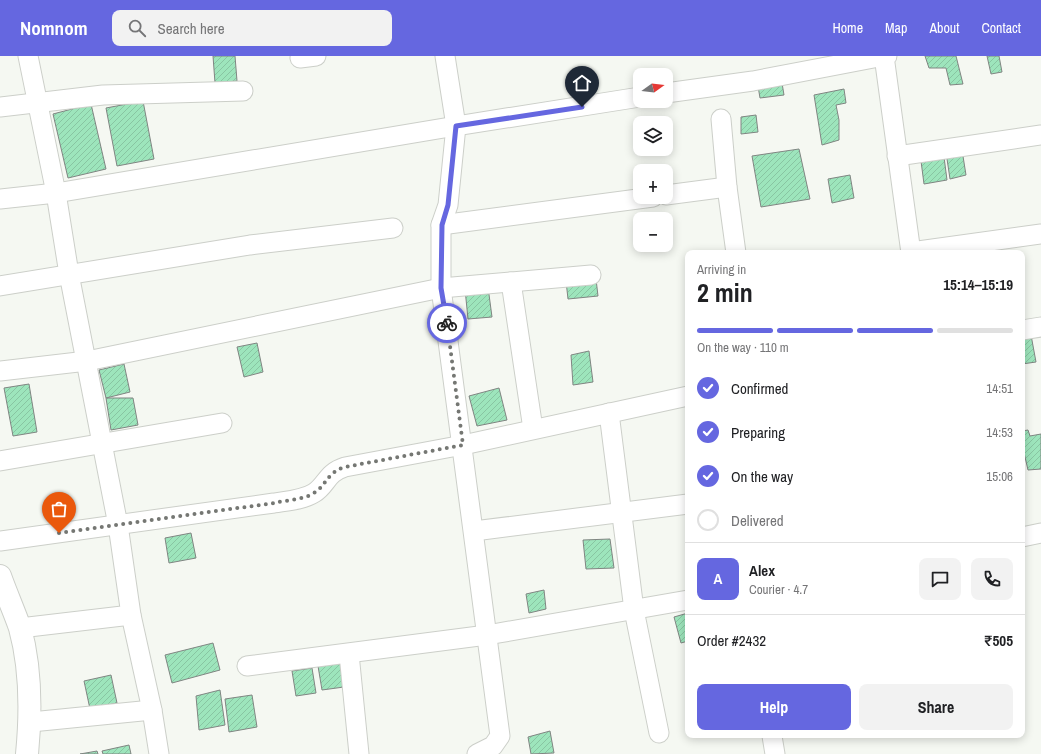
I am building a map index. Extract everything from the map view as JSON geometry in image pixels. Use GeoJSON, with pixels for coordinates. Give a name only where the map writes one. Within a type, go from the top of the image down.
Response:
{"type":"FeatureCollection","features":[{"type":"Feature","properties":{"kind":"street"},"geometry":{"type":"LineString","coordinates":[[28,56],[36,102],[56,193],[69,274],[118,525],[131,614],[152,710],[159,754]]}},
{"type":"Feature","properties":{"kind":"street"},"geometry":{"type":"LineString","coordinates":[[445,56],[456,126],[448,205],[442,225],[441,288],[463,445],[500,736],[493,746],[477,754]]}},
{"type":"Feature","properties":{"kind":"street"},"geometry":{"type":"LineString","coordinates":[[673,92],[753,81],[885,56],[911,250]]}},
{"type":"Feature","properties":{"kind":"street"},"geometry":{"type":"LineString","coordinates":[[0,107],[103,95],[243,91]]}},
{"type":"Feature","properties":{"kind":"street"},"geometry":{"type":"LineString","coordinates":[[0,199],[56,193],[633,98]]}},
{"type":"Feature","properties":{"kind":"street"},"geometry":{"type":"LineString","coordinates":[[721,119],[727,187],[736,250]]}},
{"type":"Feature","properties":{"kind":"street"},"geometry":{"type":"LineString","coordinates":[[897,156],[1041,135]]}},
{"type":"Feature","properties":{"kind":"street"},"geometry":{"type":"LineString","coordinates":[[673,194],[727,187]]}},
{"type":"Feature","properties":{"kind":"street"},"geometry":{"type":"LineString","coordinates":[[442,225],[633,200]]}},
{"type":"Feature","properties":{"kind":"street"},"geometry":{"type":"LineString","coordinates":[[0,286],[250,245],[393,228]]}},
{"type":"Feature","properties":{"kind":"street"},"geometry":{"type":"LineString","coordinates":[[932,250],[1041,234]]}},
{"type":"Feature","properties":{"kind":"street"},"geometry":{"type":"LineString","coordinates":[[0,371],[87,361],[441,288],[591,275]]}},
{"type":"Feature","properties":{"kind":"street"},"geometry":{"type":"LineString","coordinates":[[510,282],[533,429]]}},
{"type":"Feature","properties":{"kind":"street"},"geometry":{"type":"LineString","coordinates":[[1025,330],[1041,328]]}},
{"type":"Feature","properties":{"kind":"street"},"geometry":{"type":"LineString","coordinates":[[0,541],[274,503],[303,497],[314,493],[329,475],[345,467],[463,445],[685,397]]}},
{"type":"Feature","properties":{"kind":"street"},"geometry":{"type":"LineString","coordinates":[[609,412],[634,610],[659,733]]}},
{"type":"Feature","properties":{"kind":"street"},"geometry":{"type":"LineString","coordinates":[[0,461],[222,423]]}},
{"type":"Feature","properties":{"kind":"street"},"geometry":{"type":"LineString","coordinates":[[474,531],[685,504]]}},
{"type":"Feature","properties":{"kind":"street"},"geometry":{"type":"LineString","coordinates":[[1025,536],[1041,533]]}},
{"type":"Feature","properties":{"kind":"street"},"geometry":{"type":"LineString","coordinates":[[0,576],[20,628],[26,655],[31,722],[28,754]]}},
{"type":"Feature","properties":{"kind":"street"},"geometry":{"type":"LineString","coordinates":[[247,666],[487,635],[685,601]]}},
{"type":"Feature","properties":{"kind":"street"},"geometry":{"type":"LineString","coordinates":[[20,628],[131,614]]}},
{"type":"Feature","properties":{"kind":"street"},"geometry":{"type":"LineString","coordinates":[[348,654],[359,754]]}},
{"type":"Feature","properties":{"kind":"street"},"geometry":{"type":"LineString","coordinates":[[31,722],[152,710]]}},
{"type":"Feature","properties":{"kind":"building"},"geometry":{"type":"Polygon","coordinates":[[[213,56],[235,56],[237,81],[215,83],[213,56]]]}},
{"type":"Feature","properties":{"kind":"building"},"geometry":{"type":"Polygon","coordinates":[[[925,56],[956,56],[963,84],[950,85],[946,68],[929,68],[925,56]]]}},
{"type":"Feature","properties":{"kind":"building"},"geometry":{"type":"Polygon","coordinates":[[[987,56],[999,56],[1002,72],[991,74],[987,56]]]}},
{"type":"Feature","properties":{"kind":"building"},"geometry":{"type":"Polygon","coordinates":[[[782,83],[784,95],[760,98],[758,86],[782,83]]]}},
{"type":"Feature","properties":{"kind":"building"},"geometry":{"type":"Polygon","coordinates":[[[844,89],[846,103],[836,105],[839,120],[839,140],[822,145],[814,95],[844,89]]]}},
{"type":"Feature","properties":{"kind":"building"},"geometry":{"type":"Polygon","coordinates":[[[143,101],[154,159],[117,166],[106,108],[143,101]]]}},
{"type":"Feature","properties":{"kind":"building"},"geometry":{"type":"Polygon","coordinates":[[[91,104],[106,169],[68,178],[53,114],[91,104]]]}},
{"type":"Feature","properties":{"kind":"building"},"geometry":{"type":"Polygon","coordinates":[[[756,115],[758,132],[741,134],[741,117],[756,115]]]}},
{"type":"Feature","properties":{"kind":"building"},"geometry":{"type":"Polygon","coordinates":[[[799,149],[810,199],[761,207],[752,156],[799,149]]]}},
{"type":"Feature","properties":{"kind":"building"},"geometry":{"type":"Polygon","coordinates":[[[962,150],[966,175],[950,179],[946,152],[962,150]]]}},
{"type":"Feature","properties":{"kind":"building"},"geometry":{"type":"Polygon","coordinates":[[[944,157],[947,180],[924,184],[921,161],[944,157]]]}},
{"type":"Feature","properties":{"kind":"building"},"geometry":{"type":"Polygon","coordinates":[[[850,175],[854,198],[832,203],[828,179],[850,175]]]}},
{"type":"Feature","properties":{"kind":"building"},"geometry":{"type":"Polygon","coordinates":[[[596,279],[598,296],[568,299],[566,281],[596,279]]]}},
{"type":"Feature","properties":{"kind":"building"},"geometry":{"type":"Polygon","coordinates":[[[488,287],[492,317],[468,319],[465,289],[488,287]]]}},
{"type":"Feature","properties":{"kind":"building"},"geometry":{"type":"Polygon","coordinates":[[[1031,335],[1036,362],[1025,364],[1025,336],[1031,335]]]}},
{"type":"Feature","properties":{"kind":"building"},"geometry":{"type":"Polygon","coordinates":[[[257,343],[263,372],[244,377],[237,347],[257,343]]]}},
{"type":"Feature","properties":{"kind":"building"},"geometry":{"type":"Polygon","coordinates":[[[589,351],[593,382],[573,385],[571,355],[589,351]]]}},
{"type":"Feature","properties":{"kind":"building"},"geometry":{"type":"Polygon","coordinates":[[[124,364],[130,392],[106,398],[99,370],[124,364]]]}},
{"type":"Feature","properties":{"kind":"building"},"geometry":{"type":"Polygon","coordinates":[[[29,384],[37,432],[13,436],[4,388],[29,384]]]}},
{"type":"Feature","properties":{"kind":"building"},"geometry":{"type":"Polygon","coordinates":[[[499,388],[507,420],[477,426],[469,396],[499,388]]]}},
{"type":"Feature","properties":{"kind":"building"},"geometry":{"type":"Polygon","coordinates":[[[106,398],[133,398],[138,425],[111,430],[106,398]]]}},
{"type":"Feature","properties":{"kind":"building"},"geometry":{"type":"Polygon","coordinates":[[[1025,430],[1028,430],[1030,436],[1041,434],[1041,469],[1028,470],[1025,457],[1025,430]]]}},
{"type":"Feature","properties":{"kind":"building"},"geometry":{"type":"Polygon","coordinates":[[[191,533],[196,558],[169,563],[165,538],[191,533]]]}},
{"type":"Feature","properties":{"kind":"building"},"geometry":{"type":"Polygon","coordinates":[[[610,539],[614,568],[586,569],[583,540],[610,539]]]}},
{"type":"Feature","properties":{"kind":"building"},"geometry":{"type":"Polygon","coordinates":[[[544,590],[546,609],[529,613],[526,594],[544,590]]]}},
{"type":"Feature","properties":{"kind":"building"},"geometry":{"type":"Polygon","coordinates":[[[685,614],[685,642],[681,643],[674,617],[685,614]]]}},
{"type":"Feature","properties":{"kind":"building"},"geometry":{"type":"Polygon","coordinates":[[[213,643],[220,670],[172,683],[165,655],[213,643]]]}},
{"type":"Feature","properties":{"kind":"building"},"geometry":{"type":"Polygon","coordinates":[[[340,663],[344,687],[322,690],[318,666],[340,663]]]}},
{"type":"Feature","properties":{"kind":"building"},"geometry":{"type":"Polygon","coordinates":[[[312,668],[316,693],[296,696],[292,671],[312,668]]]}},
{"type":"Feature","properties":{"kind":"building"},"geometry":{"type":"Polygon","coordinates":[[[111,675],[117,703],[90,709],[84,681],[111,675]]]}},
{"type":"Feature","properties":{"kind":"building"},"geometry":{"type":"Polygon","coordinates":[[[220,690],[225,725],[199,730],[196,696],[220,690]]]}},
{"type":"Feature","properties":{"kind":"building"},"geometry":{"type":"Polygon","coordinates":[[[252,695],[257,727],[229,732],[225,699],[252,695]]]}},
{"type":"Feature","properties":{"kind":"building"},"geometry":{"type":"Polygon","coordinates":[[[550,731],[554,753],[531,754],[528,737],[550,731]]]}},
{"type":"Feature","properties":{"kind":"building"},"geometry":{"type":"Polygon","coordinates":[[[129,745],[131,754],[103,754],[102,751],[129,745]]]}},
{"type":"Feature","properties":{"kind":"building"},"geometry":{"type":"Polygon","coordinates":[[[97,751],[98,754],[80,754],[97,751]]]}},
{"type":"Feature","properties":{"kind":"way so far"},"geometry":{"type":"LineString","coordinates":[[59,533],[274,503],[303,497],[314,493],[329,475],[336,470],[345,467],[463,445],[447,323]]}},
{"type":"Feature","properties":{"kind":"route"},"geometry":{"type":"LineString","coordinates":[[447,323],[441,288],[440,263],[442,225],[448,205],[456,126],[582,107]]}}]}
